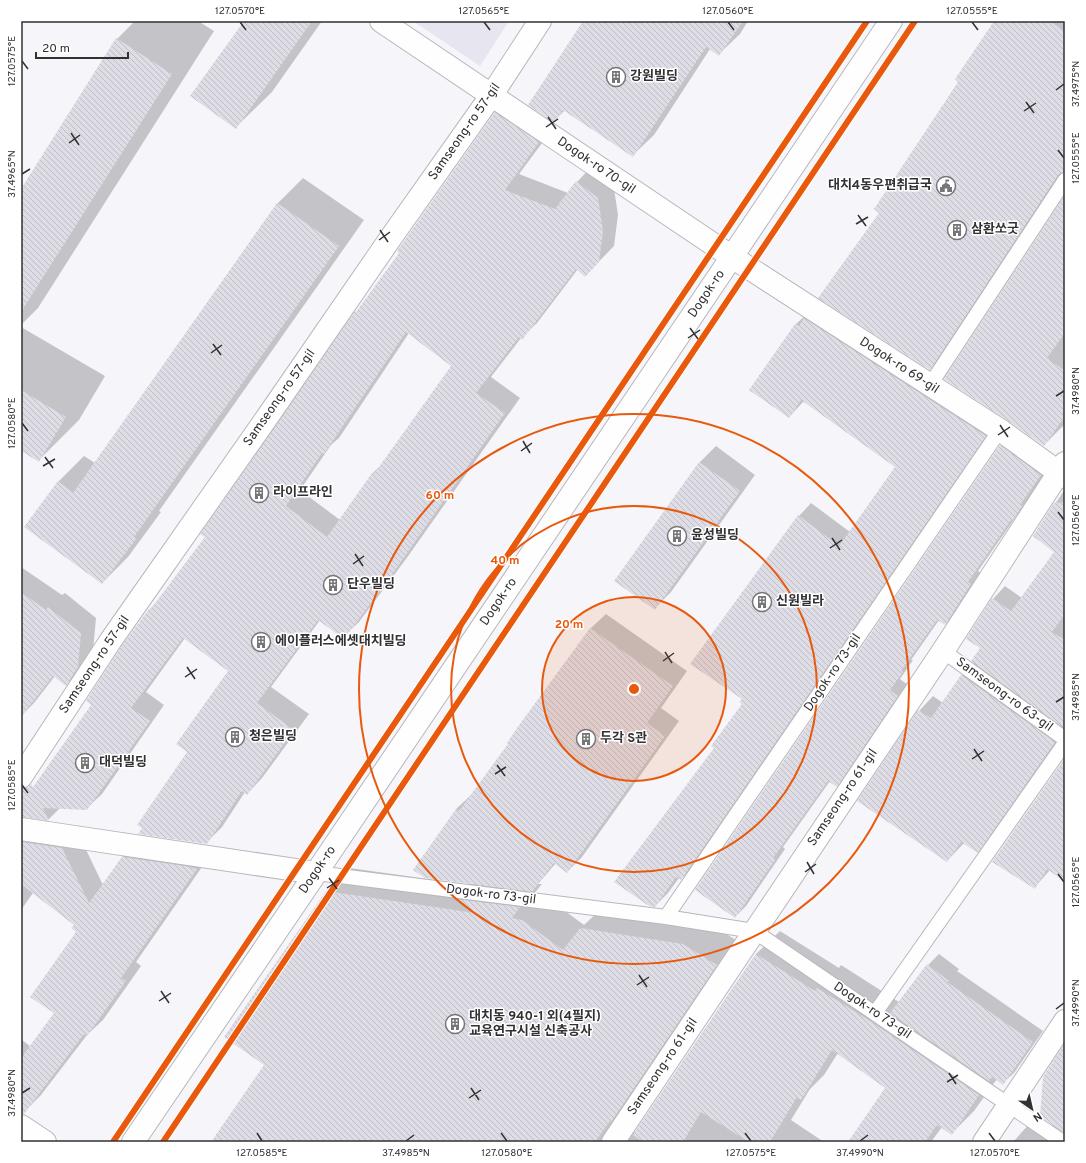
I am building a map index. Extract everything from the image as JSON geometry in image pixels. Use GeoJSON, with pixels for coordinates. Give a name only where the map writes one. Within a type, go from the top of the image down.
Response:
{"type":"FeatureCollection","features":[{"type":"Feature","properties":{"kind":"street","name":"Dogok-ro 70-gil"},"geometry":{"type":"LineString","coordinates":[[381,21],[732,257]]}},
{"type":"Feature","properties":{"kind":"street","name":"Samseong-ro 57-gil"},"geometry":{"type":"LineString","coordinates":[[21,777],[111,640],[491,96],[540,21]]}},
{"type":"Feature","properties":{"kind":"street","name":"Dogok-ro"},"geometry":{"type":"LineString","coordinates":[[133,1142],[891,21]]}},
{"type":"Feature","properties":{"kind":"street","name":"Dogok-ro 69-gil"},"geometry":{"type":"LineString","coordinates":[[732,257],[1063,471]]}},
{"type":"Feature","properties":{"kind":"street","name":"Samseong-ro 61-gil"},"geometry":{"type":"LineString","coordinates":[[613,1142],[1063,471]]}},
{"type":"Feature","properties":{"kind":"street"},"geometry":{"type":"LineString","coordinates":[[21,829],[316,873]]}},
{"type":"Feature","properties":{"kind":"street"},"geometry":{"type":"LineString","coordinates":[[984,1142],[1065,1021]]}},
{"type":"Feature","properties":{"kind":"street"},"geometry":{"type":"LineString","coordinates":[[21,1126],[45,1142]]}},
{"type":"Feature","properties":{"kind":"lane"},"geometry":{"type":"LineString","coordinates":[[930,386],[1065,180]]}},
{"type":"Feature","properties":{"kind":"lane","name":"Dogok-ro 73-gil"},"geometry":{"type":"LineString","coordinates":[[666,917],[1000,430]]}},
{"type":"Feature","properties":{"kind":"lane","name":"Samseong-ro 63-gil"},"geometry":{"type":"LineString","coordinates":[[943,651],[1065,739]]}},
{"type":"Feature","properties":{"kind":"lane"},"geometry":{"type":"LineString","coordinates":[[875,1013],[1065,743]]}},
{"type":"Feature","properties":{"kind":"lane","name":"Dogok-ro 73-gil"},"geometry":{"type":"LineString","coordinates":[[316,873],[666,917],[754,931],[1063,1142]]}},
{"type":"Feature","properties":{"kind":"shaded area"},"geometry":{"type":"Polygon","coordinates":[[[413,21],[509,21],[480,66],[413,21]]]}},
{"type":"Feature","properties":{"kind":"building"},"geometry":{"type":"Polygon","coordinates":[[[244,21],[312,21],[236,129],[190,96],[244,21]]]}},
{"type":"Feature","properties":{"kind":"building","name":"강원빌딩"},"geometry":{"type":"Polygon","coordinates":[[[583,21],[743,21],[719,56],[706,47],[633,157],[563,110],[554,122],[528,105],[583,21]]]}},
{"type":"Feature","properties":{"kind":"building"},"geometry":{"type":"Polygon","coordinates":[[[994,21],[1049,21],[1065,31],[1065,172],[1058,175],[930,370],[818,298],[879,213],[874,209],[958,82],[955,79],[994,21]]]}},
{"type":"Feature","properties":{"kind":"building"},"geometry":{"type":"Polygon","coordinates":[[[116,38],[172,74],[21,312],[21,189],[116,38]]]}},
{"type":"Feature","properties":{"kind":"building"},"geometry":{"type":"Polygon","coordinates":[[[495,112],[539,142],[505,190],[555,209],[576,181],[598,198],[603,231],[599,262],[585,277],[576,269],[522,340],[519,337],[476,393],[505,413],[391,576],[344,639],[318,620],[257,703],[294,730],[247,795],[242,791],[207,844],[138,834],[142,828],[137,825],[187,752],[176,744],[228,671],[183,638],[131,708],[150,721],[87,810],[43,808],[49,821],[21,817],[21,789],[27,788],[31,784],[33,787],[91,705],[86,701],[121,647],[205,537],[200,534],[355,311],[356,312],[399,253],[397,251],[495,112]],[[406,332],[324,454],[322,453],[286,506],[327,537],[451,366],[406,332]]]}},
{"type":"Feature","properties":{"kind":"building"},"geometry":{"type":"Polygon","coordinates":[[[1065,195],[1065,333],[1047,358],[1065,371],[1065,416],[1044,446],[944,379],[1065,195]]]}},
{"type":"Feature","properties":{"kind":"building"},"geometry":{"type":"Polygon","coordinates":[[[277,203],[339,246],[134,537],[136,539],[102,584],[24,527],[58,481],[73,493],[277,203]]]}},
{"type":"Feature","properties":{"kind":"building"},"geometry":{"type":"Polygon","coordinates":[[[804,318],[986,436],[681,880],[676,877],[655,907],[649,906],[614,882],[714,748],[711,746],[742,704],[739,702],[742,699],[690,664],[798,515],[839,546],[895,467],[801,400],[789,418],[749,390],[795,324],[799,326],[804,318]]]}},
{"type":"Feature","properties":{"kind":"building"},"geometry":{"type":"Polygon","coordinates":[[[21,390],[66,417],[39,462],[21,451],[21,390]]]}},
{"type":"Feature","properties":{"kind":"building"},"geometry":{"type":"Polygon","coordinates":[[[1000,445],[1041,475],[1020,505],[1023,505],[968,582],[971,584],[945,625],[937,620],[901,671],[903,672],[890,690],[898,696],[837,787],[828,781],[773,858],[775,860],[735,918],[695,890],[1000,445]]]}},
{"type":"Feature","properties":{"kind":"building","name":"윤성빌딩"},"geometry":{"type":"Polygon","coordinates":[[[699,462],[740,491],[655,610],[614,581],[699,462]]]}},
{"type":"Feature","properties":{"kind":"building"},"geometry":{"type":"Polygon","coordinates":[[[1065,502],[1065,614],[1052,632],[1065,640],[1065,729],[971,661],[980,648],[966,639],[992,598],[1011,611],[1054,552],[1033,536],[1054,503],[1065,502]]]}},
{"type":"Feature","properties":{"kind":"building"},"geometry":{"type":"Polygon","coordinates":[[[21,592],[46,610],[48,607],[81,633],[78,667],[66,686],[53,676],[21,717],[21,592]]]}},
{"type":"Feature","properties":{"kind":"building"},"geometry":{"type":"Polygon","coordinates":[[[590,628],[673,686],[647,723],[665,736],[567,873],[554,863],[532,892],[425,878],[413,870],[456,809],[459,811],[590,628]]]}},
{"type":"Feature","properties":{"kind":"building"},"geometry":{"type":"Polygon","coordinates":[[[961,675],[1055,742],[978,853],[961,842],[947,862],[857,801],[918,710],[931,718],[961,675]]]}},
{"type":"Feature","properties":{"kind":"building"},"geometry":{"type":"Polygon","coordinates":[[[1065,758],[1065,882],[1047,869],[1035,889],[992,862],[1065,758]]]}},
{"type":"Feature","properties":{"kind":"building"},"geometry":{"type":"Polygon","coordinates":[[[21,842],[62,848],[89,903],[122,857],[197,869],[121,978],[126,981],[87,1036],[84,1034],[24,1114],[21,1114],[21,1058],[54,1013],[30,997],[76,932],[71,928],[74,925],[21,884],[21,842]]]}},
{"type":"Feature","properties":{"kind":"building","name":"대치동 940-1 외(4필지) 교육연구시설 신축공사"},"geometry":{"type":"Polygon","coordinates":[[[326,891],[475,913],[455,899],[520,907],[512,918],[522,920],[563,950],[580,928],[683,944],[717,965],[611,1122],[610,1121],[595,1142],[211,1142],[264,1065],[224,1037],[326,891]]]}},
{"type":"Feature","properties":{"kind":"building"},"geometry":{"type":"Polygon","coordinates":[[[756,954],[815,991],[817,988],[870,1021],[979,1095],[952,1135],[937,1125],[925,1142],[848,1142],[885,1088],[832,1050],[801,1100],[797,1097],[770,1142],[749,1142],[701,1112],[683,1142],[643,1142],[633,1135],[756,954]]]}},
{"type":"Feature","properties":{"kind":"building"},"geometry":{"type":"Polygon","coordinates":[[[927,964],[949,981],[947,982],[1033,1042],[1003,1085],[992,1077],[989,1081],[890,1013],[927,964]]]}},
{"type":"Feature","properties":{"kind":"building"},"geometry":{"type":"Polygon","coordinates":[[[1065,1043],[1065,1133],[1040,1116],[1043,1077],[1065,1043]]]}},
{"type":"Feature","properties":{"kind":"cycle path"},"geometry":{"type":"LineString","coordinates":[[113,1142],[867,21]]}},
{"type":"Feature","properties":{"kind":"cycle path"},"geometry":{"type":"LineString","coordinates":[[163,1142],[915,21]]}},
{"type":"Feature","properties":{"kind":"place","name":"강원빌딩"},"geometry":{"type":"Point","coordinates":[616,77]}},
{"type":"Feature","properties":{"kind":"place","name":"대치4동우편취급국"},"geometry":{"type":"Point","coordinates":[946,186]}},
{"type":"Feature","properties":{"kind":"place","name":"삼환쏘굿"},"geometry":{"type":"Point","coordinates":[957,230]}},
{"type":"Feature","properties":{"kind":"place","name":"라이프라인"},"geometry":{"type":"Point","coordinates":[259,493]}},
{"type":"Feature","properties":{"kind":"place","name":"윤성빌딩"},"geometry":{"type":"Point","coordinates":[677,536]}},
{"type":"Feature","properties":{"kind":"place","name":"단우빌딩"},"geometry":{"type":"Point","coordinates":[333,585]}},
{"type":"Feature","properties":{"kind":"place","name":"신원빌라"},"geometry":{"type":"Point","coordinates":[762,602]}},
{"type":"Feature","properties":{"kind":"place","name":"에이플러스에셋대치빌딩"},"geometry":{"type":"Point","coordinates":[261,642]}},
{"type":"Feature","properties":{"kind":"place","name":"청은빌딩"},"geometry":{"type":"Point","coordinates":[235,737]}},
{"type":"Feature","properties":{"kind":"place","name":"두각 S관"},"geometry":{"type":"Point","coordinates":[586,739]}},
{"type":"Feature","properties":{"kind":"place","name":"대덕빌딩"},"geometry":{"type":"Point","coordinates":[85,763]}},
{"type":"Feature","properties":{"kind":"place","name":"대치동 940-1 외(4필지) 교육연구시설 신축공사"},"geometry":{"type":"Point","coordinates":[455,1024]}}]}
